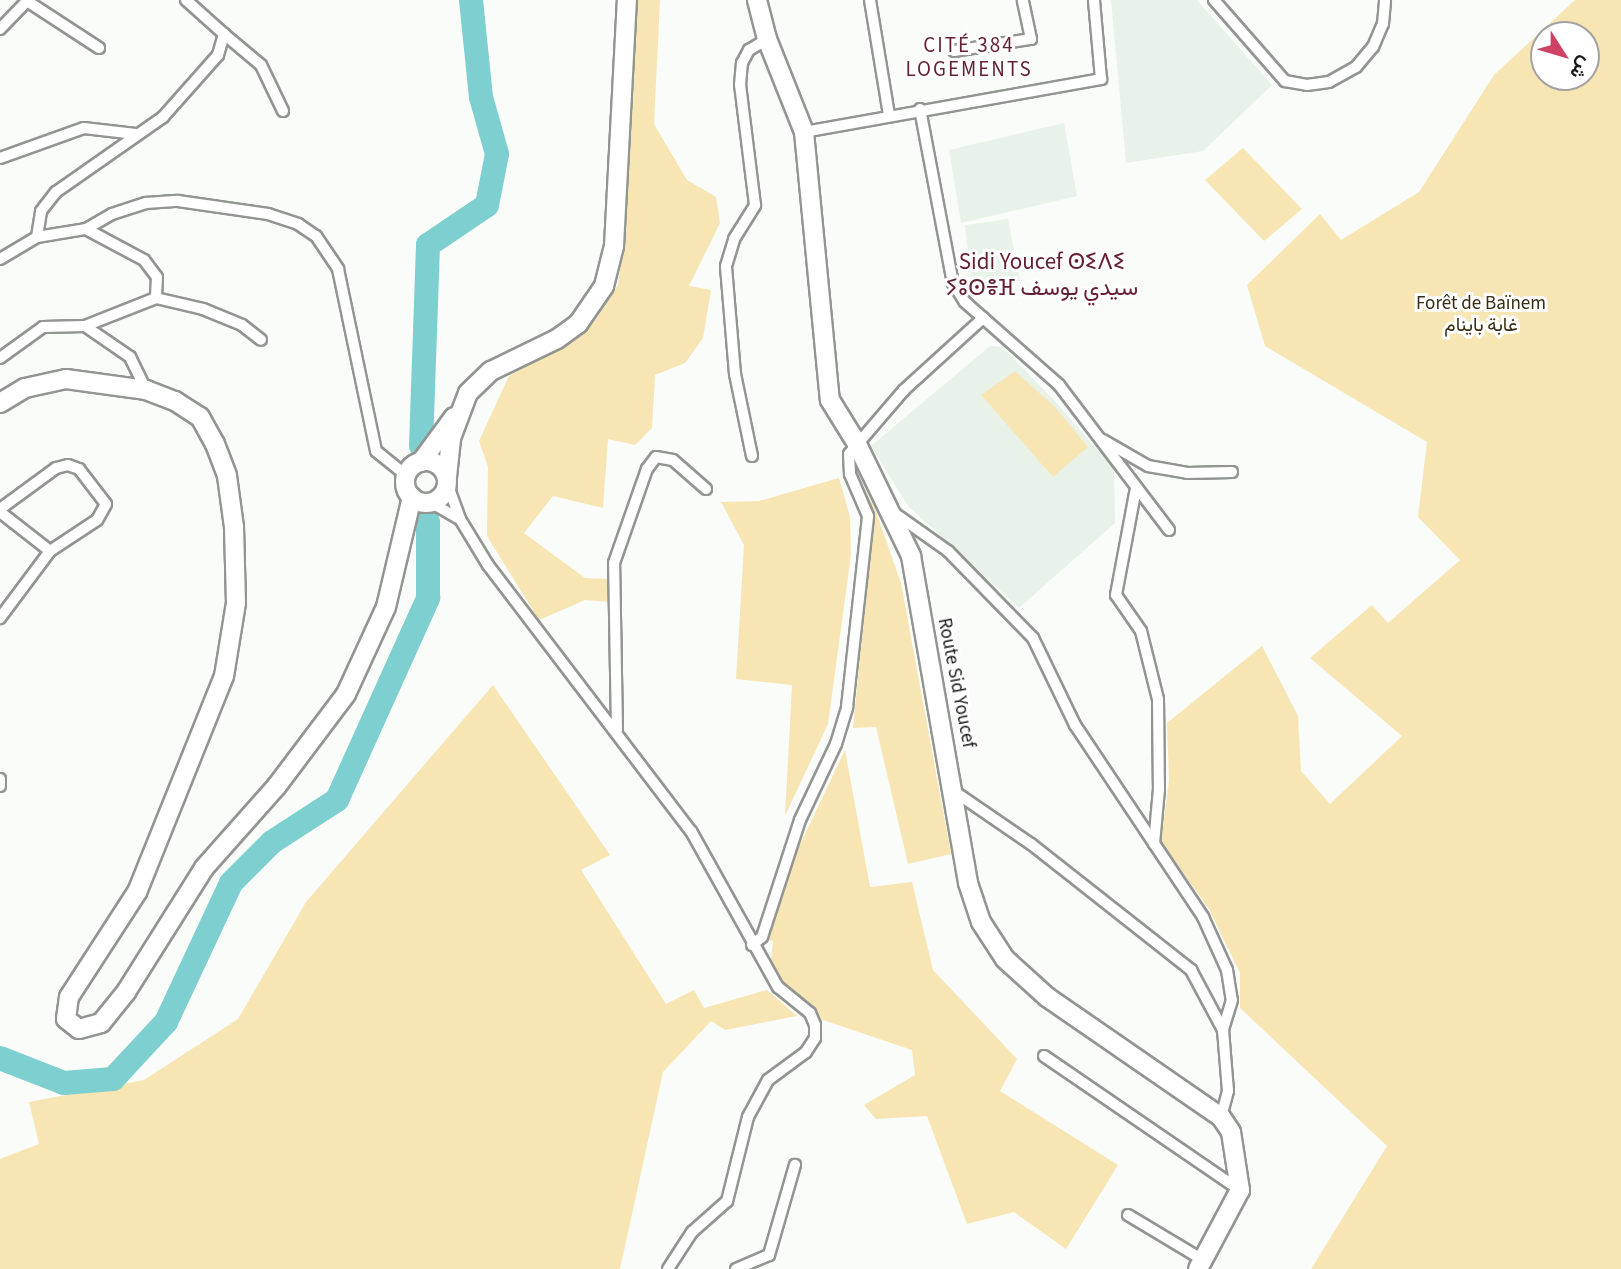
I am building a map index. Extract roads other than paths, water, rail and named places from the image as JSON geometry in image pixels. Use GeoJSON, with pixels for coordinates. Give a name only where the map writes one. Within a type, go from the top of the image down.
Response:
{"type":"FeatureCollection","features":[{"type":"Feature","properties":{"kind":"main road"},"geometry":{"type":"LineString","coordinates":[[0,403],[25,388],[66,379],[146,390],[200,417],[215,444],[227,476],[234,527],[236,603],[224,676],[138,892],[69,997],[65,1012],[71,1027],[90,1029],[101,1023],[126,992],[204,868],[276,787],[346,694],[386,607],[421,500],[407,476],[459,412],[480,379],[578,324],[604,286],[614,246],[626,0]]}},
{"type":"Feature","properties":{"kind":"main road","name":"Route Sid Youcef"},"geometry":{"type":"LineString","coordinates":[[757,0],[767,40],[804,132],[830,400],[856,442],[911,556],[955,792],[968,883],[981,922],[1005,959],[1047,997],[1221,1117]]}},
{"type":"Feature","properties":{"kind":"main road"},"geometry":{"type":"LineString","coordinates":[[421,500],[438,499],[447,480],[459,412]]}},
{"type":"Feature","properties":{"kind":"main road"},"geometry":{"type":"LineString","coordinates":[[421,462],[434,463],[447,480]]}},
{"type":"Feature","properties":{"kind":"main road"},"geometry":{"type":"LineString","coordinates":[[1201,1264],[1240,1189],[1238,1156],[1221,1117]]}},
{"type":"Feature","properties":{"kind":"street"},"geometry":{"type":"LineString","coordinates":[[0,29],[27,0],[99,48]]}},
{"type":"Feature","properties":{"kind":"street"},"geometry":{"type":"LineString","coordinates":[[186,0],[261,65],[283,111]]}},
{"type":"Feature","properties":{"kind":"street"},"geometry":{"type":"LineString","coordinates":[[870,0],[889,115]]}},
{"type":"Feature","properties":{"kind":"street"},"geometry":{"type":"LineString","coordinates":[[954,51],[1031,39],[1023,0]]}},
{"type":"Feature","properties":{"kind":"street"},"geometry":{"type":"LineString","coordinates":[[804,132],[1101,79],[1094,0]]}},
{"type":"Feature","properties":{"kind":"street"},"geometry":{"type":"LineString","coordinates":[[1214,0],[1285,81],[1307,85],[1329,82],[1356,66],[1373,47],[1383,24],[1385,0]]}},
{"type":"Feature","properties":{"kind":"street"},"geometry":{"type":"LineString","coordinates":[[37,237],[41,211],[56,192],[180,100],[218,55],[225,34]]}},
{"type":"Feature","properties":{"kind":"street"},"geometry":{"type":"LineString","coordinates":[[752,456],[735,374],[726,266],[734,239],[755,205],[740,85],[742,63],[749,50],[767,40]]}},
{"type":"Feature","properties":{"kind":"street"},"geometry":{"type":"LineString","coordinates":[[920,110],[953,283],[983,318],[1059,385],[1169,530]]}},
{"type":"Feature","properties":{"kind":"street"},"geometry":{"type":"LineString","coordinates":[[0,158],[84,128],[136,134]]}},
{"type":"Feature","properties":{"kind":"street"},"geometry":{"type":"LineString","coordinates":[[0,259],[37,237],[86,229],[112,214],[146,203],[177,201],[268,214],[298,224],[316,236],[338,269],[376,451],[407,476]]}},
{"type":"Feature","properties":{"kind":"street"},"geometry":{"type":"LineString","coordinates":[[86,229],[144,260],[157,276],[156,298]]}},
{"type":"Feature","properties":{"kind":"street"},"geometry":{"type":"LineString","coordinates":[[0,358],[43,327],[85,326],[156,298],[202,309],[242,325],[261,340]]}},
{"type":"Feature","properties":{"kind":"street"},"geometry":{"type":"LineString","coordinates":[[752,945],[762,937],[800,820],[836,744],[847,707],[868,516],[850,474],[849,454],[856,442],[904,390],[983,318]]}},
{"type":"Feature","properties":{"kind":"street"},"geometry":{"type":"LineString","coordinates":[[85,326],[130,357],[146,390]]}},
{"type":"Feature","properties":{"kind":"street"},"geometry":{"type":"LineString","coordinates":[[1097,437],[1148,466],[1187,473],[1232,472]]}},
{"type":"Feature","properties":{"kind":"street"},"geometry":{"type":"LineString","coordinates":[[617,730],[614,563],[635,513],[647,468],[656,457],[673,460],[706,489]]}},
{"type":"Feature","properties":{"kind":"street"},"geometry":{"type":"LineString","coordinates":[[0,618],[50,551],[104,513],[106,504],[79,469],[68,465],[56,468],[0,511],[50,551]]}},
{"type":"Feature","properties":{"kind":"street"},"geometry":{"type":"LineString","coordinates":[[447,480],[460,519],[531,624],[617,730],[691,831],[752,945],[778,987],[810,1013],[814,1038],[806,1052],[768,1080],[748,1117],[727,1201],[692,1232],[668,1269]]}},
{"type":"Feature","properties":{"kind":"street"},"geometry":{"type":"LineString","coordinates":[[1136,488],[1116,595],[1141,631],[1158,699],[1159,789],[1154,844]]}},
{"type":"Feature","properties":{"kind":"street"},"geometry":{"type":"LineString","coordinates":[[421,500],[460,519]]}},
{"type":"Feature","properties":{"kind":"street"},"geometry":{"type":"LineString","coordinates":[[890,510],[948,551],[1033,638],[1075,725],[1203,917],[1227,970],[1232,1000],[1223,1030],[1228,1091],[1221,1117]]}},
{"type":"Feature","properties":{"kind":"street"},"geometry":{"type":"LineString","coordinates":[[0,779],[0,786]]}},
{"type":"Feature","properties":{"kind":"street"},"geometry":{"type":"LineString","coordinates":[[955,792],[1031,844],[1191,970],[1223,1030]]}},
{"type":"Feature","properties":{"kind":"street"},"geometry":{"type":"LineString","coordinates":[[1044,1056],[1240,1189]]}},
{"type":"Feature","properties":{"kind":"street"},"geometry":{"type":"LineString","coordinates":[[736,1269],[769,1255],[794,1165]]}},
{"type":"Feature","properties":{"kind":"street"},"geometry":{"type":"LineString","coordinates":[[1129,1215],[1201,1264]]}},
{"type":"Feature","properties":{"kind":"waterway"},"geometry":{"type":"LineString","coordinates":[[421,446],[428,245],[487,205],[497,154],[481,97],[471,0]]}},
{"type":"Feature","properties":{"kind":"waterway"},"geometry":{"type":"LineString","coordinates":[[0,1058],[64,1083],[113,1079],[166,1022],[231,883],[272,842],[337,800],[428,598],[428,522]]}},
{"type":"Feature","properties":{"kind":"district","name":"CITÉ 384 LOGEMENTS"},"geometry":{"type":"Point","coordinates":[969,57]}},
{"type":"Feature","properties":{"kind":"district","name":"Sidi Youcef ⵙⵉⴷⵉ ⵢⵓⵙⴻⴼ سيدي يوسف"},"geometry":{"type":"Point","coordinates":[1042,275]}},
{"type":"Feature","properties":{"kind":"park label","name":"Forêt de Baïnem غابة باينام"},"geometry":{"type":"Point","coordinates":[1481,315]}}]}
